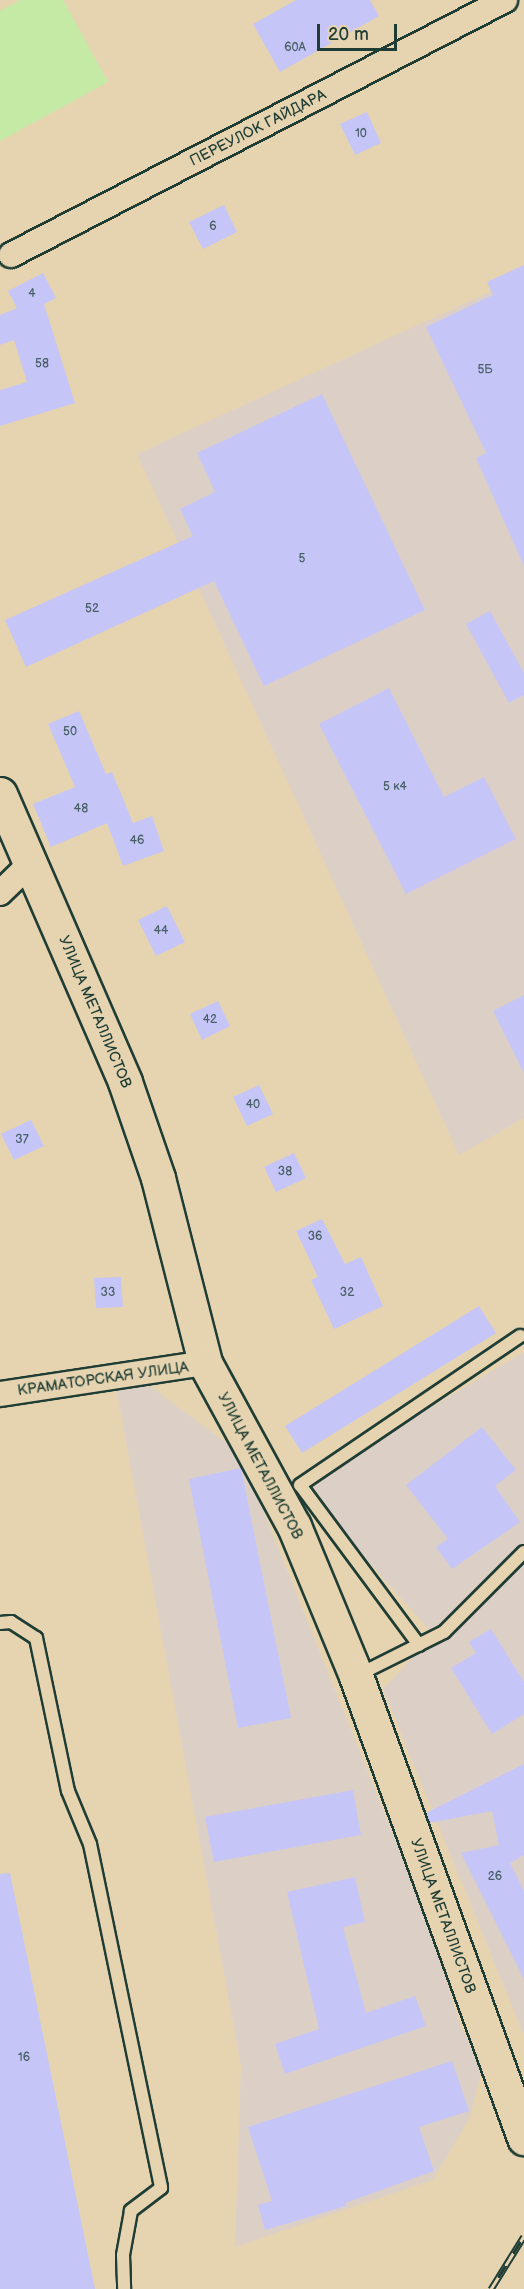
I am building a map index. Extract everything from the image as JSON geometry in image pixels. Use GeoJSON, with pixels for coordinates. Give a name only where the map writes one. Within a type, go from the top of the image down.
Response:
{"type":"FeatureCollection","features":[{"type":"Feature","properties":{"kind":"street","name":"ПЕРЕУЛОК ГАЙДАРА"},"geometry":{"type":"LineString","coordinates":[[11,255],[505,0]]}},
{"type":"Feature","properties":{"kind":"street","name":"УЛИЦА МЕТАЛЛИСТОВ"},"geometry":{"type":"LineString","coordinates":[[0,794],[32,862],[129,1093],[158,1178],[205,1363],[294,1526],[356,1676],[524,2138]]}},
{"type":"Feature","properties":{"kind":"street"},"geometry":{"type":"LineString","coordinates":[[0,892],[32,862]]}},
{"type":"Feature","properties":{"kind":"street","name":"КРАМАТОРСКАЯ УЛИЦА"},"geometry":{"type":"LineString","coordinates":[[0,1394],[205,1363]]}},
{"type":"Feature","properties":{"kind":"lane"},"geometry":{"type":"LineString","coordinates":[[419,1645],[300,1485],[520,1336]]}},
{"type":"Feature","properties":{"kind":"lane"},"geometry":{"type":"LineString","coordinates":[[356,1676],[444,1632],[524,1552]]}},
{"type":"Feature","properties":{"kind":"lane"},"geometry":{"type":"LineString","coordinates":[[0,1623],[11,1623],[36,1638],[68,1791],[90,1844],[161,2188],[131,2211],[123,2255],[124,2289]]}},
{"type":"Feature","properties":{"kind":"shaded area"},"geometry":{"type":"Polygon","coordinates":[[[524,276],[524,1118],[459,1155],[137,454],[524,276]]]}},
{"type":"Feature","properties":{"kind":"shaded area"},"geometry":{"type":"Polygon","coordinates":[[[524,1352],[523,2033],[383,1689],[434,1635],[300,1485],[524,1352]]]}},
{"type":"Feature","properties":{"kind":"shaded area"},"geometry":{"type":"Polygon","coordinates":[[[143,1381],[240,1453],[430,1927],[460,2025],[482,2069],[470,2117],[433,2180],[235,2247],[241,2066],[116,1387],[143,1381]]]}},
{"type":"Feature","properties":{"kind":"green space"},"geometry":{"type":"Polygon","coordinates":[[[20,0],[63,0],[108,82],[0,141],[0,11],[20,0]]]}},
{"type":"Feature","properties":{"kind":"building"},"geometry":{"type":"Polygon","coordinates":[[[296,0],[370,0],[379,16],[280,72],[253,24],[296,0]]]}},
{"type":"Feature","properties":{"kind":"building"},"geometry":{"type":"Polygon","coordinates":[[[367,112],[381,143],[355,155],[340,124],[367,112]]]}},
{"type":"Feature","properties":{"kind":"building"},"geometry":{"type":"Polygon","coordinates":[[[224,205],[237,232],[203,249],[189,222],[224,205]]]}},
{"type":"Feature","properties":{"kind":"building"},"geometry":{"type":"Polygon","coordinates":[[[524,265],[524,566],[476,458],[486,453],[426,327],[493,295],[487,282],[524,265]]]}},
{"type":"Feature","properties":{"kind":"building"},"geometry":{"type":"Polygon","coordinates":[[[43,273],[56,298],[44,304],[75,403],[0,426],[0,390],[27,382],[14,340],[0,345],[0,315],[17,308],[8,291],[43,273]]]}},
{"type":"Feature","properties":{"kind":"building"},"geometry":{"type":"Polygon","coordinates":[[[322,394],[425,610],[264,686],[214,581],[26,667],[5,620],[193,536],[180,509],[215,492],[197,453],[322,394]]]}},
{"type":"Feature","properties":{"kind":"building"},"geometry":{"type":"Polygon","coordinates":[[[490,611],[524,673],[524,695],[509,703],[466,624],[490,611]]]}},
{"type":"Feature","properties":{"kind":"building"},"geometry":{"type":"Polygon","coordinates":[[[389,688],[444,797],[484,777],[516,839],[406,894],[319,724],[389,688]]]}},
{"type":"Feature","properties":{"kind":"building"},"geometry":{"type":"Polygon","coordinates":[[[79,711],[106,774],[112,772],[133,823],[152,816],[164,851],[123,866],[107,823],[51,847],[33,804],[75,787],[48,724],[79,711]]]}},
{"type":"Feature","properties":{"kind":"building"},"geometry":{"type":"Polygon","coordinates":[[[167,906],[185,942],[156,956],[138,920],[167,906]]]}},
{"type":"Feature","properties":{"kind":"building"},"geometry":{"type":"Polygon","coordinates":[[[524,995],[524,1073],[493,1011],[524,995]]]}},
{"type":"Feature","properties":{"kind":"building"},"geometry":{"type":"Polygon","coordinates":[[[218,1001],[230,1026],[202,1040],[190,1014],[218,1001]]]}},
{"type":"Feature","properties":{"kind":"building"},"geometry":{"type":"Polygon","coordinates":[[[259,1085],[273,1114],[247,1126],[233,1097],[259,1085]]]}},
{"type":"Feature","properties":{"kind":"building"},"geometry":{"type":"Polygon","coordinates":[[[31,1120],[44,1146],[14,1160],[1,1134],[31,1120]]]}},
{"type":"Feature","properties":{"kind":"building"},"geometry":{"type":"Polygon","coordinates":[[[294,1153],[306,1178],[276,1192],[264,1167],[294,1153]]]}},
{"type":"Feature","properties":{"kind":"building"},"geometry":{"type":"Polygon","coordinates":[[[322,1219],[345,1264],[361,1257],[383,1306],[334,1329],[311,1280],[318,1277],[296,1231],[322,1219]]]}},
{"type":"Feature","properties":{"kind":"building"},"geometry":{"type":"Polygon","coordinates":[[[121,1277],[123,1307],[96,1308],[94,1278],[121,1277]]]}},
{"type":"Feature","properties":{"kind":"building"},"geometry":{"type":"Polygon","coordinates":[[[479,1306],[496,1333],[302,1453],[285,1426],[479,1306]]]}},
{"type":"Feature","properties":{"kind":"building"},"geometry":{"type":"Polygon","coordinates":[[[482,1427],[516,1470],[495,1486],[520,1522],[452,1569],[436,1547],[448,1539],[406,1485],[482,1427]]]}},
{"type":"Feature","properties":{"kind":"building"},"geometry":{"type":"Polygon","coordinates":[[[241,1468],[291,1718],[238,1728],[189,1479],[241,1468]]]}},
{"type":"Feature","properties":{"kind":"building"},"geometry":{"type":"Polygon","coordinates":[[[491,1629],[524,1682],[524,1714],[492,1734],[451,1668],[476,1653],[469,1642],[491,1629]]]}},
{"type":"Feature","properties":{"kind":"building"},"geometry":{"type":"Polygon","coordinates":[[[524,1764],[524,1855],[510,1863],[524,1891],[524,1979],[461,1853],[499,1845],[492,1811],[429,1823],[426,1813],[524,1764]]]}},
{"type":"Feature","properties":{"kind":"building"},"geometry":{"type":"Polygon","coordinates":[[[353,1790],[361,1835],[214,1862],[205,1817],[353,1790]]]}},
{"type":"Feature","properties":{"kind":"building"},"geometry":{"type":"Polygon","coordinates":[[[10,1873],[95,2289],[0,2289],[0,1874],[10,1873]]]}},
{"type":"Feature","properties":{"kind":"building"},"geometry":{"type":"Polygon","coordinates":[[[355,1877],[365,1922],[343,1927],[366,2013],[415,1996],[426,2026],[285,2074],[275,2044],[319,2029],[287,1892],[355,1877]]]}},
{"type":"Feature","properties":{"kind":"building"},"geometry":{"type":"Polygon","coordinates":[[[452,2061],[469,2111],[419,2127],[434,2171],[345,2203],[346,2206],[265,2230],[258,2205],[272,2201],[248,2127],[452,2061]]]}},
{"type":"Feature","properties":{"kind":"railway"},"geometry":{"type":"LineString","coordinates":[[491,2289],[524,2236]]}}]}
